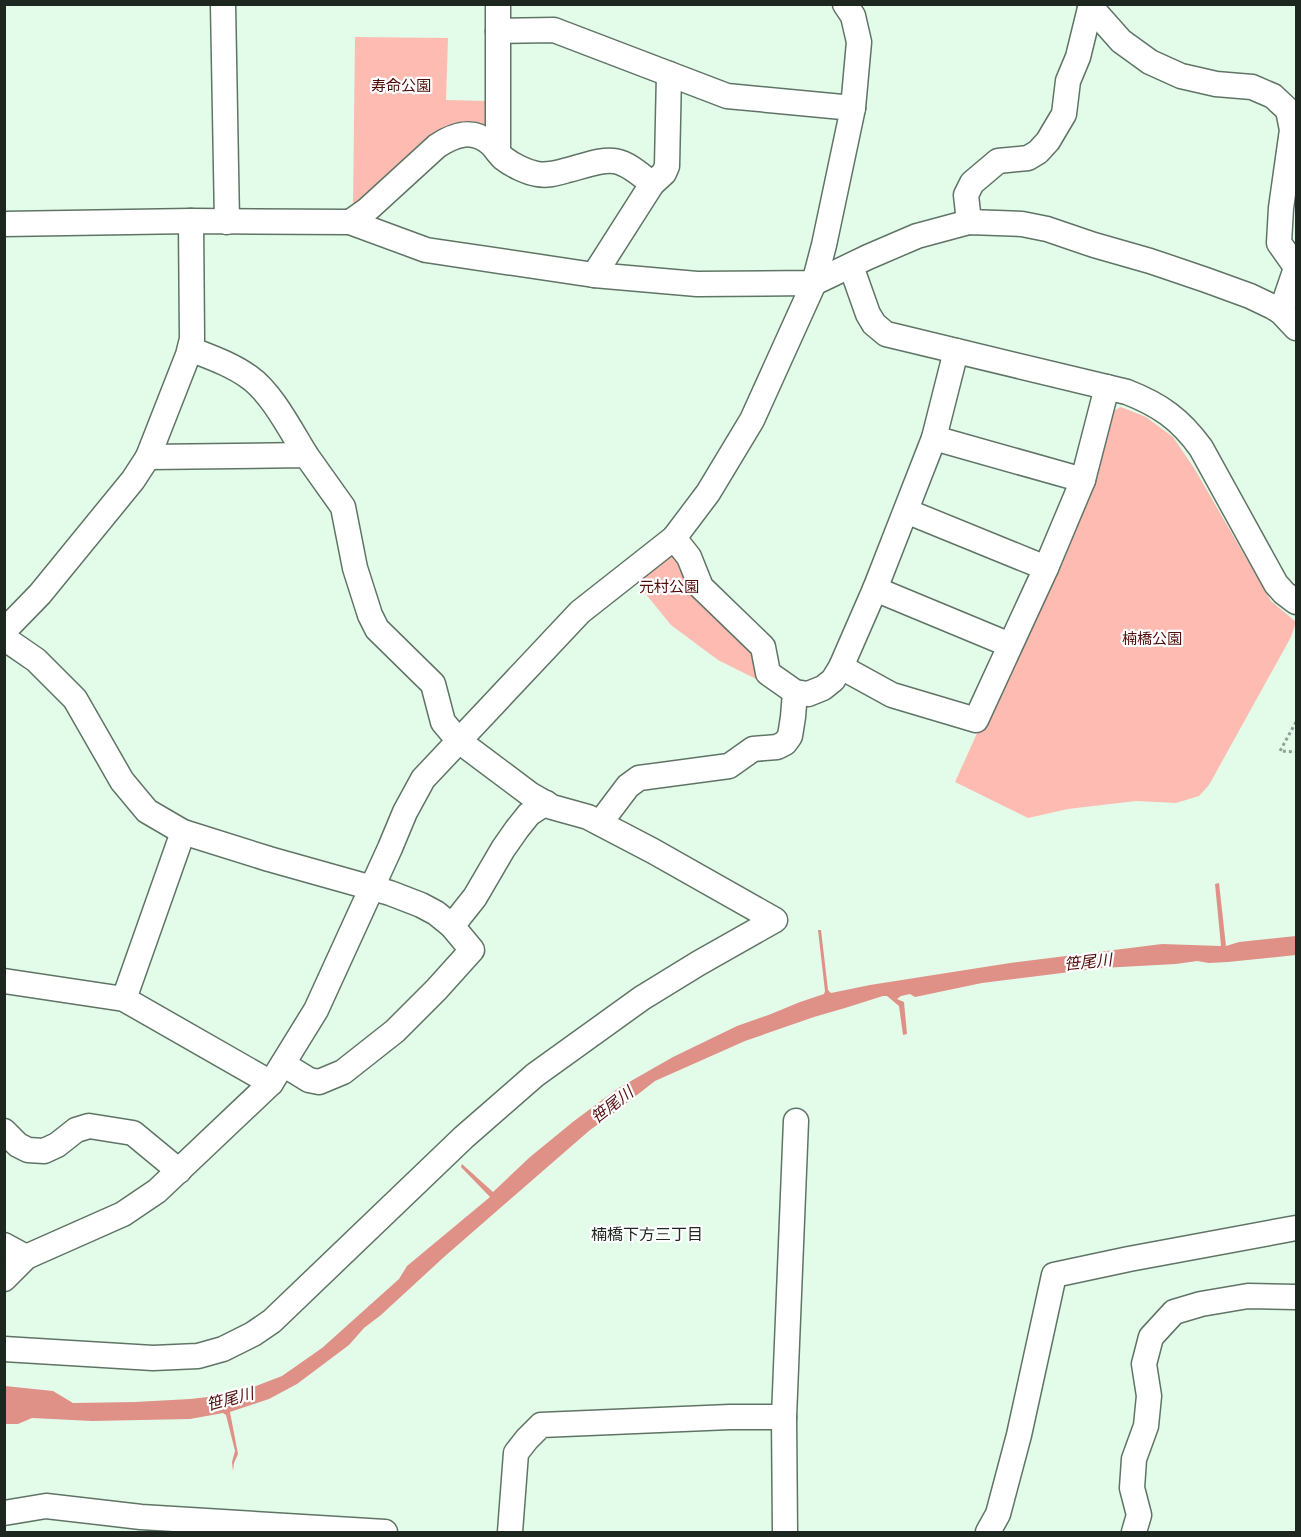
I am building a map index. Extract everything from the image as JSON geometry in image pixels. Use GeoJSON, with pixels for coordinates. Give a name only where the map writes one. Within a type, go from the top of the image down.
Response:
{"type":"FeatureCollection","features":[{"type":"Feature","properties":{"kind":"street"},"geometry":{"type":"LineString","coordinates":[[223,4],[227,222]]}},
{"type":"Feature","properties":{"kind":"street"},"geometry":{"type":"LineString","coordinates":[[498,4],[498,152]]}},
{"type":"Feature","properties":{"kind":"street"},"geometry":{"type":"LineString","coordinates":[[4,1279],[26,1257],[123,1214],[157,1191],[277,1073],[316,1010],[405,812],[423,779],[580,612],[674,538],[708,493],[753,420],[814,283],[853,108],[860,42],[853,16],[845,4]]}},
{"type":"Feature","properties":{"kind":"street"},"geometry":{"type":"LineString","coordinates":[[969,222],[966,195],[972,183],[998,161],[1028,158],[1038,152],[1048,141],[1064,114],[1068,81],[1078,57],[1090,5]]}},
{"type":"Feature","properties":{"kind":"street"},"geometry":{"type":"LineString","coordinates":[[1090,5],[1121,41],[1150,62],[1181,76],[1216,84],[1252,87],[1273,96],[1287,110],[1292,130],[1281,208],[1279,243],[1296,268],[1289,320]]}},
{"type":"Feature","properties":{"kind":"street"},"geometry":{"type":"LineString","coordinates":[[498,31],[554,30],[727,96],[853,108]]}},
{"type":"Feature","properties":{"kind":"street"},"geometry":{"type":"LineString","coordinates":[[594,275],[652,183],[664,173],[668,166],[669,74]]}},
{"type":"Feature","properties":{"kind":"street"},"geometry":{"type":"LineString","coordinates":[[350,222],[367,210],[437,146],[447,139],[462,134],[484,139],[503,158],[535,174],[549,175],[606,160],[619,161],[634,168],[652,183]]}},
{"type":"Feature","properties":{"kind":"street"},"geometry":{"type":"LineString","coordinates":[[4,632],[40,594],[134,480],[148,457],[192,339],[191,220]]}},
{"type":"Feature","properties":{"kind":"street"},"geometry":{"type":"LineString","coordinates":[[4,224],[191,220],[350,222],[426,250],[594,275],[696,284],[814,283],[917,236],[969,222],[1022,224],[1047,229],[1206,280],[1273,307],[1289,320]]}},
{"type":"Feature","properties":{"kind":"street"},"geometry":{"type":"LineString","coordinates":[[851,266],[868,314],[874,324],[886,334],[1127,392],[1161,408],[1176,418],[1201,448],[1276,584],[1296,602]]}},
{"type":"Feature","properties":{"kind":"street"},"geometry":{"type":"LineString","coordinates":[[4,1349],[153,1358],[198,1356],[223,1349],[253,1334],[272,1321],[464,1137],[535,1075],[641,999],[775,920],[600,823],[588,817],[552,807],[531,795],[459,741],[443,722],[433,684],[377,629],[370,615],[355,568],[343,507],[306,455],[267,393],[251,378],[234,367],[190,349]]}},
{"type":"Feature","properties":{"kind":"street"},"geometry":{"type":"LineString","coordinates":[[674,538],[689,557],[701,587],[763,647],[768,673],[795,692],[808,694],[823,688],[832,680],[841,666],[906,511],[934,438],[956,351]]}},
{"type":"Feature","properties":{"kind":"street"},"geometry":{"type":"LineString","coordinates":[[841,666],[892,695],[976,720],[1046,568],[1083,480],[1107,387]]}},
{"type":"Feature","properties":{"kind":"street"},"geometry":{"type":"LineString","coordinates":[[934,438],[1083,480]]}},
{"type":"Feature","properties":{"kind":"street"},"geometry":{"type":"LineString","coordinates":[[148,457],[306,455]]}},
{"type":"Feature","properties":{"kind":"street"},"geometry":{"type":"LineString","coordinates":[[906,511],[1046,568]]}},
{"type":"Feature","properties":{"kind":"street"},"geometry":{"type":"LineString","coordinates":[[875,589],[1010,645]]}},
{"type":"Feature","properties":{"kind":"street"},"geometry":{"type":"LineString","coordinates":[[4,638],[36,660],[75,699],[122,781],[147,811],[183,832],[390,893],[421,905],[452,926],[472,950],[395,1031],[343,1072],[319,1082],[277,1073],[124,999],[4,981]]}},
{"type":"Feature","properties":{"kind":"street"},"geometry":{"type":"LineString","coordinates":[[600,823],[628,786],[639,778],[729,766],[753,749],[777,747],[785,743],[790,736],[795,692]]}},
{"type":"Feature","properties":{"kind":"street"},"geometry":{"type":"LineString","coordinates":[[452,926],[475,897],[517,829],[529,814],[546,803]]}},
{"type":"Feature","properties":{"kind":"street"},"geometry":{"type":"LineString","coordinates":[[124,999],[183,832]]}},
{"type":"Feature","properties":{"kind":"street"},"geometry":{"type":"LineString","coordinates":[[785,1533],[784,1417],[796,1121]]}},
{"type":"Feature","properties":{"kind":"street"},"geometry":{"type":"LineString","coordinates":[[4,1131],[18,1145],[28,1150],[44,1151],[57,1145],[76,1130],[89,1126],[133,1134],[179,1171]]}},
{"type":"Feature","properties":{"kind":"street"},"geometry":{"type":"LineString","coordinates":[[988,1533],[999,1514],[1054,1275],[1296,1228]]}},
{"type":"Feature","properties":{"kind":"street"},"geometry":{"type":"LineString","coordinates":[[4,1245],[26,1257]]}},
{"type":"Feature","properties":{"kind":"street"},"geometry":{"type":"LineString","coordinates":[[1134,1533],[1139,1515],[1132,1488],[1134,1459],[1146,1426],[1149,1396],[1144,1364],[1151,1337],[1174,1312],[1201,1304],[1248,1296],[1296,1296]]}},
{"type":"Feature","properties":{"kind":"street"},"geometry":{"type":"LineString","coordinates":[[510,1533],[516,1453],[526,1439],[541,1425],[784,1417]]}},
{"type":"Feature","properties":{"kind":"street"},"geometry":{"type":"LineString","coordinates":[[4,1513],[46,1506],[141,1516],[386,1533]]}},
{"type":"Feature","properties":{"kind":"path"},"geometry":{"type":"LineString","coordinates":[[1296,722],[1280,751],[1296,752]]}},
{"type":"Feature","properties":{"kind":"green space","name":"寿命公園"},"geometry":{"type":"Polygon","coordinates":[[[355,37],[448,38],[446,100],[488,101],[487,128],[436,134],[353,205],[355,37]]]}},
{"type":"Feature","properties":{"kind":"green space","name":"楠橋公園"},"geometry":{"type":"Polygon","coordinates":[[[1121,407],[1146,417],[1173,437],[1194,468],[1271,601],[1296,622],[1291,637],[1209,785],[1199,796],[1176,803],[1136,801],[1068,809],[1028,818],[955,782],[1090,484],[1113,411],[1121,407]]]}},
{"type":"Feature","properties":{"kind":"green space","name":"元村公園"},"geometry":{"type":"Polygon","coordinates":[[[671,550],[753,646],[758,680],[718,660],[671,625],[636,582],[671,550]]]}},
{"type":"Feature","properties":{"kind":"water","name":"笹尾川"},"geometry":{"type":"Polygon","coordinates":[[[1219,883],[1226,946],[1239,942],[1296,936],[1296,955],[1228,962],[1197,961],[1102,968],[982,983],[915,997],[910,994],[897,999],[904,1002],[907,1034],[903,1035],[899,1006],[887,996],[883,996],[745,1041],[655,1081],[590,1130],[364,1328],[349,1345],[297,1384],[269,1399],[230,1412],[238,1454],[233,1471],[232,1462],[235,1451],[226,1415],[223,1413],[190,1419],[92,1421],[32,1418],[18,1424],[5,1424],[5,1386],[53,1391],[73,1403],[135,1402],[227,1395],[282,1376],[322,1348],[399,1279],[407,1266],[490,1197],[461,1167],[462,1164],[493,1192],[530,1157],[617,1089],[673,1057],[737,1026],[824,994],[818,930],[821,930],[828,990],[831,993],[1010,963],[1162,944],[1221,946],[1215,884],[1219,883]]]}},
{"type":"Feature","properties":{"kind":"district","name":"楠橋下方三丁目"},"geometry":{"type":"Point","coordinates":[647,1234]}}]}
